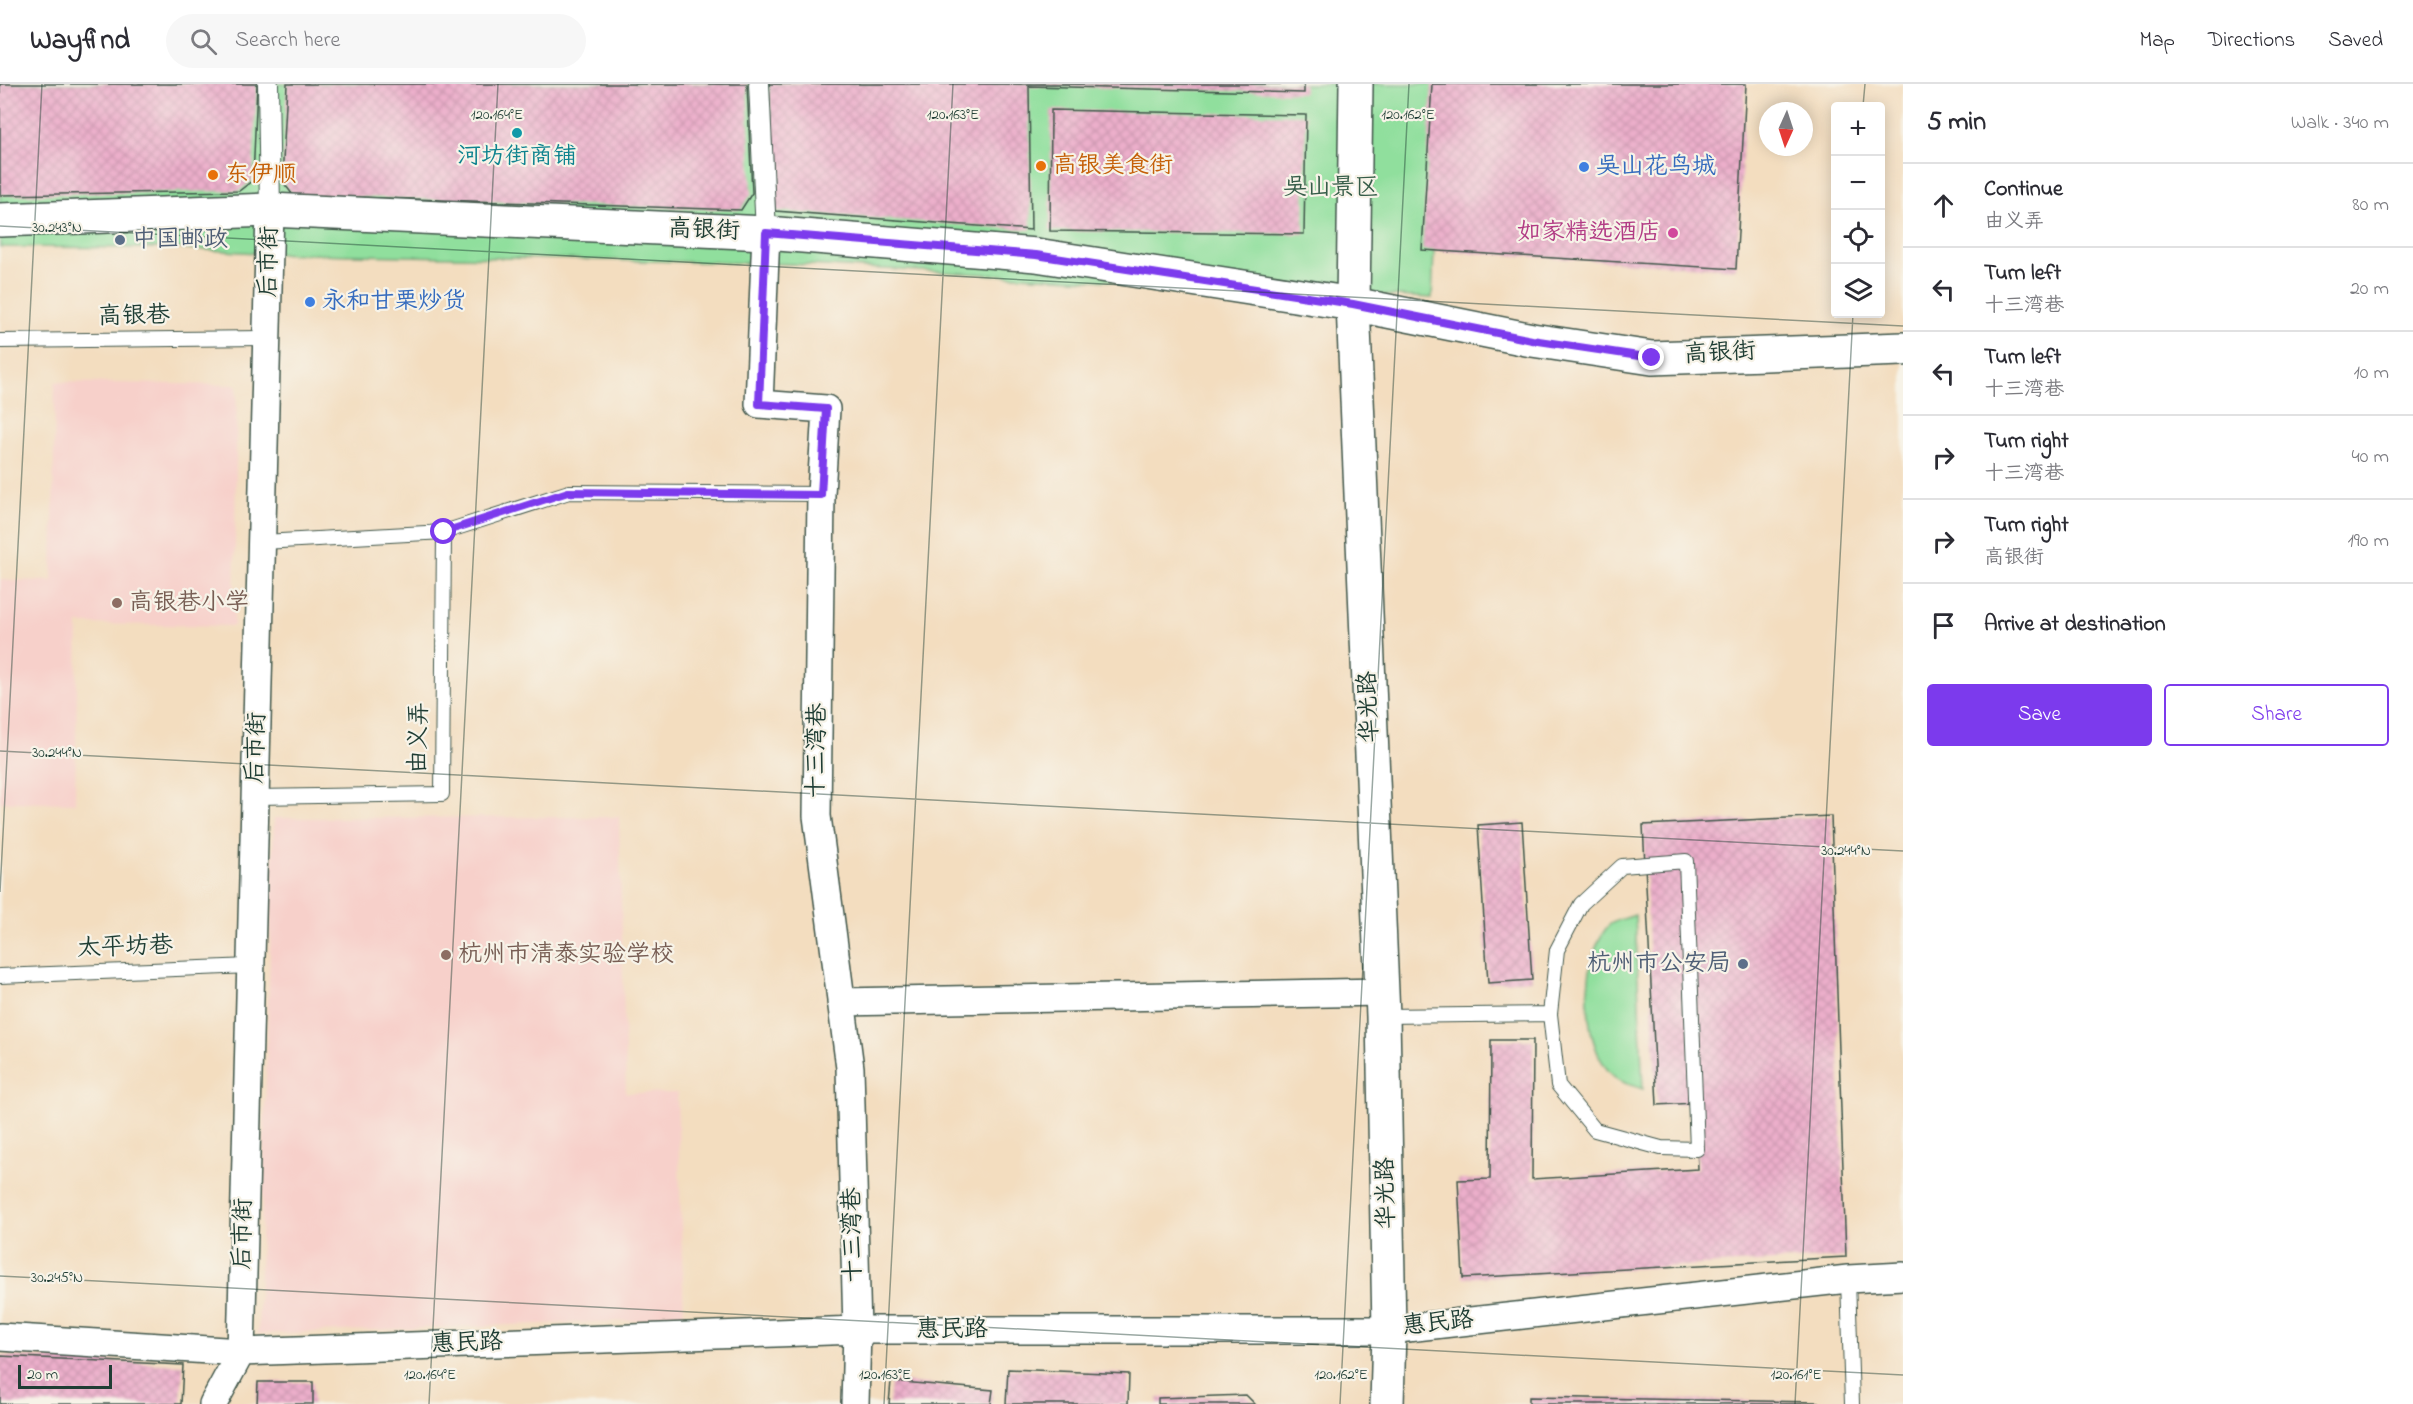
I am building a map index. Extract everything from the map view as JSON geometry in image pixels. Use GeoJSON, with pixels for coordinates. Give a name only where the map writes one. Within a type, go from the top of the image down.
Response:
{"type":"FeatureCollection","features":[{"type":"Feature","properties":{"kind":"street","name":"后市街"},"geometry":{"type":"LineString","coordinates":[[213,1404],[242,1352],[269,338],[268,84]]}},
{"type":"Feature","properties":{"kind":"street"},"geometry":{"type":"LineString","coordinates":[[759,84],[766,233]]}},
{"type":"Feature","properties":{"kind":"street","name":"华光路"},"geometry":{"type":"LineString","coordinates":[[1356,84],[1353,304],[1382,1004],[1389,1330],[1388,1404]]}},
{"type":"Feature","properties":{"kind":"street","name":"高银街"},"geometry":{"type":"LineString","coordinates":[[0,220],[270,210],[766,233],[1036,255],[1353,304],[1532,340],[1652,358],[1903,349]]}},
{"type":"Feature","properties":{"kind":"street","name":"十三湾巷"},"geometry":{"type":"LineString","coordinates":[[766,233],[759,404],[826,409],[821,495],[817,816],[850,1068],[857,1330],[855,1404]]}},
{"type":"Feature","properties":{"kind":"street"},"geometry":{"type":"LineString","coordinates":[[841,1002],[1382,1004]]}},
{"type":"Feature","properties":{"kind":"street","name":"惠民路"},"geometry":{"type":"LineString","coordinates":[[0,1337],[242,1352],[857,1330],[1389,1330],[1848,1279],[1903,1276]]}},
{"type":"Feature","properties":{"kind":"lane","name":"高银巷"},"geometry":{"type":"LineString","coordinates":[[0,341],[269,338]]}},
{"type":"Feature","properties":{"kind":"lane"},"geometry":{"type":"LineString","coordinates":[[263,542],[444,532],[568,492],[821,495]]}},
{"type":"Feature","properties":{"kind":"lane","name":"由义弄"},"geometry":{"type":"LineString","coordinates":[[256,797],[442,794],[444,532]]}},
{"type":"Feature","properties":{"kind":"lane"},"geometry":{"type":"LineString","coordinates":[[1686,861],[1697,1149],[1661,1148],[1595,1130],[1558,1085],[1550,1014],[1557,950],[1581,904],[1622,866],[1686,861]]}},
{"type":"Feature","properties":{"kind":"lane","name":"太平坊巷"},"geometry":{"type":"LineString","coordinates":[[0,976],[251,966]]}},
{"type":"Feature","properties":{"kind":"lane"},"geometry":{"type":"LineString","coordinates":[[1382,1004],[1550,1014]]}},
{"type":"Feature","properties":{"kind":"lane"},"geometry":{"type":"LineString","coordinates":[[1848,1279],[1852,1404]]}},
{"type":"Feature","properties":{"kind":"shaded area","name":"高银巷小学"},"geometry":{"type":"Polygon","coordinates":[[[55,382],[237,385],[234,626],[78,624],[75,803],[0,802],[0,580],[52,581],[55,382]]]}},
{"type":"Feature","properties":{"kind":"shaded area","name":"杭州市清泰实验学校"},"geometry":{"type":"Polygon","coordinates":[[[619,817],[626,1093],[677,1093],[684,1319],[258,1334],[274,818],[619,817]]]}},
{"type":"Feature","properties":{"kind":"green space","name":"吴山景区"},"geometry":{"type":"Polygon","coordinates":[[[0,84],[1441,84],[1432,298],[789,264],[258,253],[174,248],[0,247],[0,84]]]}},
{"type":"Feature","properties":{"kind":"green space"},"geometry":{"type":"Polygon","coordinates":[[[1635,915],[1643,1089],[1626,1084],[1607,1069],[1597,1051],[1588,1006],[1592,960],[1599,940],[1609,925],[1635,915]]]}},
{"type":"Feature","properties":{"kind":"building"},"geometry":{"type":"Polygon","coordinates":[[[0,84],[257,84],[253,180],[239,191],[0,195],[0,84]]]}},
{"type":"Feature","properties":{"kind":"building","name":"河坊街商铺"},"geometry":{"type":"Polygon","coordinates":[[[287,84],[747,84],[752,193],[741,210],[293,195],[282,181],[287,84]]]}},
{"type":"Feature","properties":{"kind":"building"},"geometry":{"type":"Polygon","coordinates":[[[769,84],[1304,84],[1304,93],[1029,86],[1031,230],[775,211],[769,84]]]}},
{"type":"Feature","properties":{"kind":"building","name":"吴山花鸟城"},"geometry":{"type":"Polygon","coordinates":[[[1432,84],[1746,84],[1736,269],[1422,250],[1432,84]]]}},
{"type":"Feature","properties":{"kind":"building"},"geometry":{"type":"Polygon","coordinates":[[[1051,110],[1306,115],[1304,234],[1050,231],[1051,110]]]}},
{"type":"Feature","properties":{"kind":"building","name":"杭州市公安局"},"geometry":{"type":"Polygon","coordinates":[[[1831,816],[1846,1257],[1463,1278],[1458,1180],[1490,1179],[1491,1040],[1533,1040],[1532,1179],[1698,1169],[1695,1103],[1657,1105],[1643,825],[1831,816]]]}},
{"type":"Feature","properties":{"kind":"building"},"geometry":{"type":"Polygon","coordinates":[[[1522,822],[1532,980],[1488,983],[1478,825],[1522,822]]]}},
{"type":"Feature","properties":{"kind":"building"},"geometry":{"type":"Polygon","coordinates":[[[0,1356],[183,1365],[181,1404],[0,1404],[0,1356]]]}},
{"type":"Feature","properties":{"kind":"building"},"geometry":{"type":"Polygon","coordinates":[[[1008,1369],[1129,1374],[1128,1404],[1006,1404],[1008,1369]]]}},
{"type":"Feature","properties":{"kind":"building"},"geometry":{"type":"Polygon","coordinates":[[[891,1381],[993,1390],[991,1404],[889,1404],[891,1381]]]}},
{"type":"Feature","properties":{"kind":"building"},"geometry":{"type":"Polygon","coordinates":[[[258,1382],[313,1382],[313,1404],[257,1404],[258,1382]]]}},
{"type":"Feature","properties":{"kind":"building"},"geometry":{"type":"Polygon","coordinates":[[[1246,1395],[1255,1404],[1158,1404],[1158,1398],[1246,1395]]]}},
{"type":"Feature","properties":{"kind":"building"},"geometry":{"type":"Polygon","coordinates":[[[1529,1397],[1818,1402],[1818,1404],[1529,1404],[1529,1397]]]}},
{"type":"Feature","properties":{"kind":"place","name":"河坊街商铺"},"geometry":{"type":"Point","coordinates":[517,133]}},
{"type":"Feature","properties":{"kind":"place","name":"高银美食街"},"geometry":{"type":"Point","coordinates":[1041,166]}},
{"type":"Feature","properties":{"kind":"place","name":"吴山花鸟城"},"geometry":{"type":"Point","coordinates":[1584,167]}},
{"type":"Feature","properties":{"kind":"place","name":"东伊顺"},"geometry":{"type":"Point","coordinates":[213,175]}},
{"type":"Feature","properties":{"kind":"place","name":"如家精选酒店"},"geometry":{"type":"Point","coordinates":[1673,233]}},
{"type":"Feature","properties":{"kind":"place","name":"中国邮政"},"geometry":{"type":"Point","coordinates":[120,240]}},
{"type":"Feature","properties":{"kind":"place","name":"永和甘栗炒货"},"geometry":{"type":"Point","coordinates":[310,302]}},
{"type":"Feature","properties":{"kind":"place","name":"高银巷小学"},"geometry":{"type":"Point","coordinates":[117,603]}},
{"type":"Feature","properties":{"kind":"place","name":"杭州市清泰实验学校"},"geometry":{"type":"Point","coordinates":[446,955]}},
{"type":"Feature","properties":{"kind":"place","name":"杭州市公安局"},"geometry":{"type":"Point","coordinates":[1743,964]}},
{"type":"Feature","properties":{"kind":"route"},"geometry":{"type":"LineString","coordinates":[[444,532],[568,492],[821,495],[826,409],[759,404],[766,233],[1036,255],[1353,304],[1532,340],[1652,358]]}}]}
